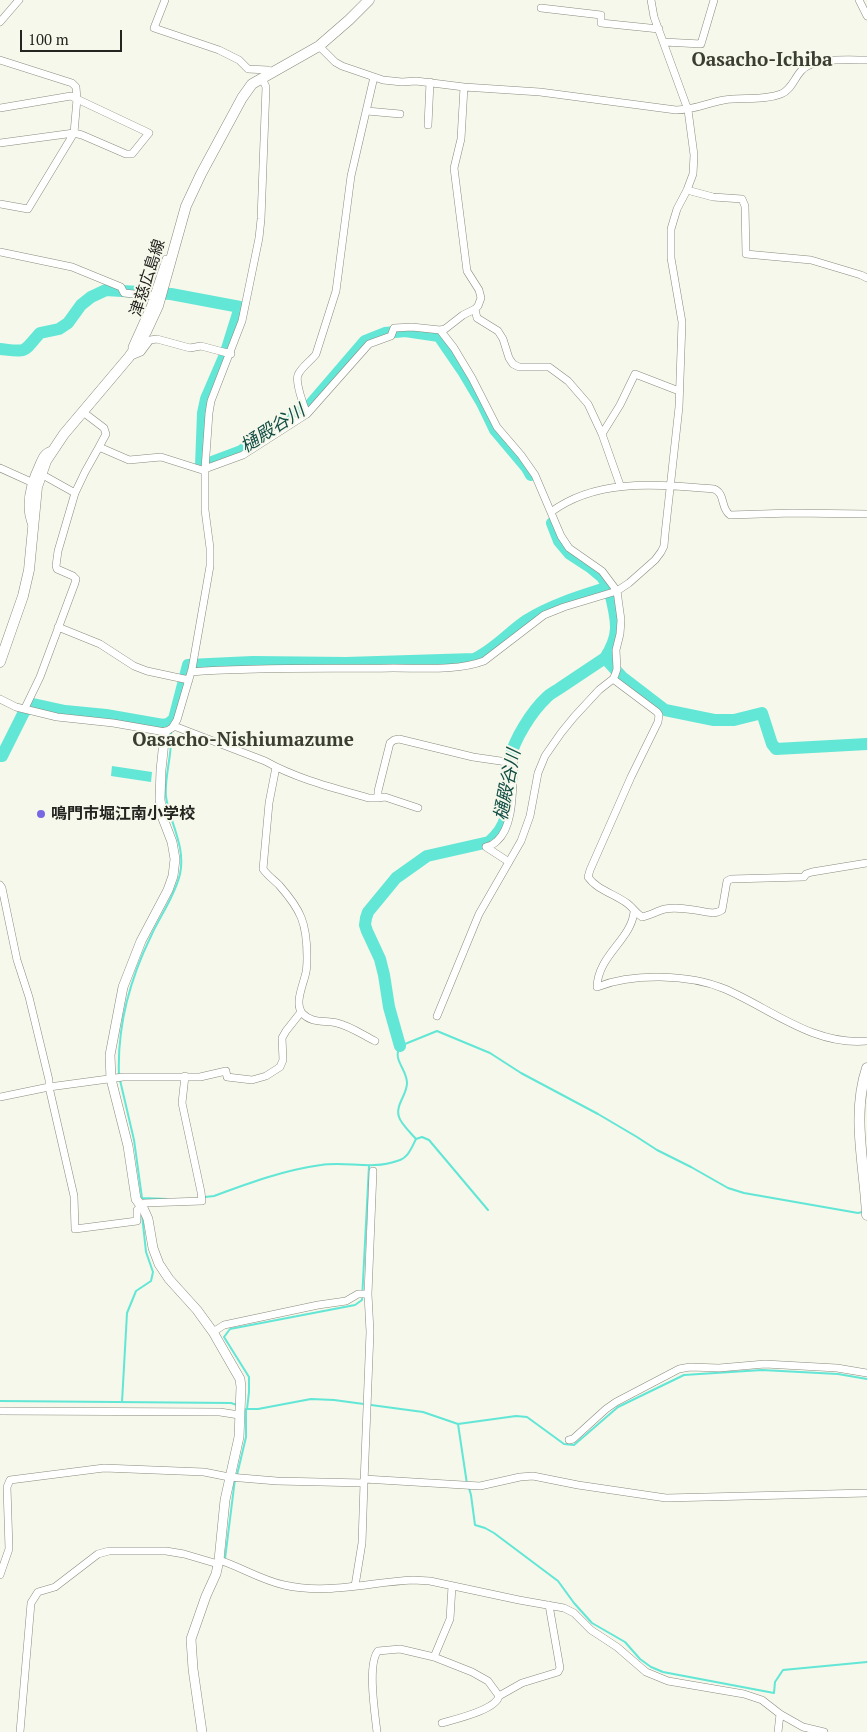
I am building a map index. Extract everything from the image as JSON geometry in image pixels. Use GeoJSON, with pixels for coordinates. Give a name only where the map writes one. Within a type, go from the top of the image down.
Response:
{"type":"FeatureCollection","features":[{"type":"Feature","properties":{"kind":"main road","name":"津慈広島線"},"geometry":{"type":"LineString","coordinates":[[0,662],[23,596],[29,570],[37,486],[41,474],[52,450],[130,355],[146,332],[158,306],[186,206],[242,98],[252,84],[319,46],[369,0]]}},
{"type":"Feature","properties":{"kind":"main road"},"geometry":{"type":"LineString","coordinates":[[867,1068],[861,1094],[860,1124],[867,1215]]}},
{"type":"Feature","properties":{"kind":"street"},"geometry":{"type":"LineString","coordinates":[[0,22],[19,0]]}},
{"type":"Feature","properties":{"kind":"street"},"geometry":{"type":"LineString","coordinates":[[165,0],[154,28],[219,50],[239,60],[248,68],[272,72]]}},
{"type":"Feature","properties":{"kind":"street"},"geometry":{"type":"LineString","coordinates":[[58,627],[100,644],[134,666],[147,671],[432,667],[476,664],[484,661],[544,615],[612,592],[629,583],[655,560],[664,546],[679,407],[682,322],[670,244],[671,229],[677,209],[693,174],[694,155],[688,110],[659,30],[651,0]]}},
{"type":"Feature","properties":{"kind":"street"},"geometry":{"type":"LineString","coordinates":[[664,42],[701,44],[714,0]]}},
{"type":"Feature","properties":{"kind":"street"},"geometry":{"type":"LineString","coordinates":[[859,0],[867,16]]}},
{"type":"Feature","properties":{"kind":"street"},"geometry":{"type":"LineString","coordinates":[[541,8],[601,15],[601,23],[659,30]]}},
{"type":"Feature","properties":{"kind":"street"},"geometry":{"type":"LineString","coordinates":[[319,46],[334,62],[383,80],[402,82],[416,80],[464,87],[540,92],[639,106],[688,110],[723,100],[768,97],[781,94],[788,90],[801,70],[807,65],[817,62],[867,60]]}},
{"type":"Feature","properties":{"kind":"street"},"geometry":{"type":"LineString","coordinates":[[0,60],[72,83],[76,86],[77,99],[74,133],[28,210],[0,204]]}},
{"type":"Feature","properties":{"kind":"street"},"geometry":{"type":"LineString","coordinates":[[305,410],[297,380],[298,374],[316,354],[334,301],[351,176],[374,77]]}},
{"type":"Feature","properties":{"kind":"street"},"geometry":{"type":"LineString","coordinates":[[202,1732],[193,1669],[191,1639],[219,1562],[225,1500],[234,1477],[239,1437],[240,1379],[213,1332],[197,1310],[168,1279],[159,1264],[153,1248],[148,1219],[134,1191],[117,1078],[110,1055],[123,987],[141,941],[168,890],[175,859],[172,842],[162,816],[160,770],[169,729],[178,720],[191,671],[209,582],[210,548],[205,510],[211,401],[242,321],[259,238],[266,87],[262,78]]}},
{"type":"Feature","properties":{"kind":"street"},"geometry":{"type":"LineString","coordinates":[[428,125],[430,82]]}},
{"type":"Feature","properties":{"kind":"street"},"geometry":{"type":"LineString","coordinates":[[464,87],[461,139],[454,168],[467,271],[479,290],[481,298],[476,313]]}},
{"type":"Feature","properties":{"kind":"street"},"geometry":{"type":"LineString","coordinates":[[0,108],[71,96],[149,132],[132,154],[126,154],[74,133],[0,143]]}},
{"type":"Feature","properties":{"kind":"street"},"geometry":{"type":"LineString","coordinates":[[367,110],[400,114]]}},
{"type":"Feature","properties":{"kind":"street"},"geometry":{"type":"LineString","coordinates":[[687,190],[712,197],[742,199],[745,206],[746,254],[811,260],[867,278]]}},
{"type":"Feature","properties":{"kind":"street"},"geometry":{"type":"LineString","coordinates":[[173,251],[168,254],[154,296],[132,345],[130,355],[141,352],[150,340],[157,339],[190,348],[201,346],[230,354]]}},
{"type":"Feature","properties":{"kind":"street"},"geometry":{"type":"LineString","coordinates":[[0,252],[72,267],[121,287],[124,293],[154,296]]}},
{"type":"Feature","properties":{"kind":"street"},"geometry":{"type":"LineString","coordinates":[[442,333],[462,315],[476,313],[498,331],[513,364],[519,367],[548,367],[568,381],[588,404],[602,434],[620,486]]}},
{"type":"Feature","properties":{"kind":"street"},"geometry":{"type":"LineString","coordinates":[[99,447],[130,460],[161,457],[202,470],[206,465],[243,455],[305,410],[369,344],[388,337],[399,327],[412,327],[442,333],[454,348],[472,378],[497,427],[535,475],[561,536],[569,548],[602,571],[612,592],[621,620],[616,650],[615,674],[574,717],[545,756],[538,773],[530,816],[521,841],[479,914],[437,1016]]}},
{"type":"Feature","properties":{"kind":"street"},"geometry":{"type":"LineString","coordinates":[[602,434],[620,406],[635,374],[679,391]]}},
{"type":"Feature","properties":{"kind":"street"},"geometry":{"type":"LineString","coordinates":[[27,708],[76,579],[57,569],[58,551],[75,493],[106,434],[104,428],[83,412]]}},
{"type":"Feature","properties":{"kind":"street"},"geometry":{"type":"LineString","coordinates":[[33,526],[28,517],[29,481],[44,454],[52,450]]}},
{"type":"Feature","properties":{"kind":"street"},"geometry":{"type":"LineString","coordinates":[[0,468],[29,481]]}},
{"type":"Feature","properties":{"kind":"street"},"geometry":{"type":"LineString","coordinates":[[41,474],[75,493]]}},
{"type":"Feature","properties":{"kind":"street"},"geometry":{"type":"LineString","coordinates":[[551,512],[583,494],[620,486],[670,486],[719,491],[724,507],[730,514],[867,514]]}},
{"type":"Feature","properties":{"kind":"street"},"geometry":{"type":"LineString","coordinates":[[615,674],[658,712],[659,715],[658,722],[631,777],[590,870],[588,877],[592,883],[629,904],[634,912],[642,917],[663,909],[672,908],[713,913],[722,910],[727,881],[732,879],[804,877],[812,872],[867,862]]}},
{"type":"Feature","properties":{"kind":"street"},"geometry":{"type":"LineString","coordinates":[[0,699],[16,706],[57,717],[169,729],[265,761],[315,783],[369,798],[386,797],[418,808]]}},
{"type":"Feature","properties":{"kind":"street"},"geometry":{"type":"LineString","coordinates":[[378,798],[390,743],[394,740],[399,739],[473,757],[514,763],[510,816],[502,835],[497,841],[486,847],[509,862]]}},
{"type":"Feature","properties":{"kind":"street"},"geometry":{"type":"LineString","coordinates":[[276,767],[269,804],[263,869],[297,907],[305,926],[307,956],[306,972],[299,1006],[301,1012],[310,1020],[336,1023],[375,1041]]}},
{"type":"Feature","properties":{"kind":"street"},"geometry":{"type":"LineString","coordinates":[[0,885],[17,960],[29,997],[50,1080],[49,1088],[74,1196],[75,1229],[137,1221],[141,1206]]}},
{"type":"Feature","properties":{"kind":"street"},"geometry":{"type":"LineString","coordinates":[[634,912],[633,922],[608,955],[600,971],[597,987],[609,982],[624,980],[672,977],[694,980],[723,989],[802,1030],[838,1041],[854,1043],[867,1041]]}},
{"type":"Feature","properties":{"kind":"street"},"geometry":{"type":"LineString","coordinates":[[0,1097],[117,1078],[200,1076],[226,1071],[227,1077],[252,1080],[266,1076],[280,1067],[283,1060],[282,1038],[301,1012]]}},
{"type":"Feature","properties":{"kind":"street"},"geometry":{"type":"LineString","coordinates":[[141,1206],[202,1201],[182,1103],[185,1076]]}},
{"type":"Feature","properties":{"kind":"street"},"geometry":{"type":"LineString","coordinates":[[355,1586],[362,1542],[370,1332],[364,1294],[374,1171]]}},
{"type":"Feature","properties":{"kind":"street"},"geometry":{"type":"LineString","coordinates":[[213,1332],[224,1325],[346,1301],[364,1294]]}},
{"type":"Feature","properties":{"kind":"street"},"geometry":{"type":"LineString","coordinates":[[569,1440],[574,1439],[616,1402],[679,1369],[765,1364],[837,1368],[867,1373]]}},
{"type":"Feature","properties":{"kind":"street"},"geometry":{"type":"LineString","coordinates":[[0,1411],[239,1413]]}},
{"type":"Feature","properties":{"kind":"street"},"geometry":{"type":"LineString","coordinates":[[0,1576],[9,1549],[7,1487],[10,1480],[104,1468],[204,1472],[286,1482],[364,1481],[472,1486],[480,1486],[527,1475],[585,1487],[666,1498],[867,1493]]}},
{"type":"Feature","properties":{"kind":"street"},"geometry":{"type":"LineString","coordinates":[[20,1732],[31,1603],[38,1592],[55,1587],[98,1554],[109,1551],[166,1551],[230,1563],[284,1586],[316,1590],[413,1580],[430,1581],[564,1608],[574,1613],[590,1630],[617,1647],[646,1672],[656,1677],[668,1681],[744,1694],[762,1700],[803,1727],[824,1732]]}},
{"type":"Feature","properties":{"kind":"street"},"geometry":{"type":"LineString","coordinates":[[434,1657],[450,1619],[452,1586]]}},
{"type":"Feature","properties":{"kind":"street"},"geometry":{"type":"LineString","coordinates":[[442,1723],[474,1713],[496,1703],[499,1696],[522,1683],[558,1672],[560,1668],[549,1605]]}},
{"type":"Feature","properties":{"kind":"street"},"geometry":{"type":"LineString","coordinates":[[377,1732],[373,1686],[374,1655],[378,1651],[400,1650],[434,1657],[472,1672],[488,1681],[499,1696]]}},
{"type":"Feature","properties":{"kind":"street"},"geometry":{"type":"LineString","coordinates":[[776,1711],[778,1732]]}},
{"type":"Feature","properties":{"kind":"water"},"geometry":{"type":"Polygon","coordinates":[[[112,766],[152,772],[151,782],[111,776],[112,766]]]}},
{"type":"Feature","properties":{"kind":"waterway","name":"樋殿谷川"},"geometry":{"type":"LineString","coordinates":[[0,349],[24,350],[40,333],[59,329],[68,323],[81,305],[91,297],[106,290],[171,294],[240,307],[225,355],[206,399],[203,413],[201,466],[241,451],[310,405],[365,341],[385,333],[405,331],[439,336],[463,371],[495,430],[531,475]]}},
{"type":"Feature","properties":{"kind":"waterway","name":"樋殿谷川"},"geometry":{"type":"LineString","coordinates":[[552,523],[559,541],[570,554],[602,577],[609,587]]}},
{"type":"Feature","properties":{"kind":"waterway","name":"樋殿谷川"},"geometry":{"type":"LineString","coordinates":[[0,756],[2,756],[24,712],[33,704],[65,711],[106,715],[163,725],[168,724],[174,719],[188,665],[253,662],[346,663],[474,659],[488,651],[537,614],[567,601],[609,587],[616,632],[611,648],[605,658]]}},
{"type":"Feature","properties":{"kind":"waterway","name":"樋殿谷川"},"geometry":{"type":"LineString","coordinates":[[400,1046],[389,1007],[380,959],[365,925],[368,912],[396,878],[427,856],[489,842],[498,833],[507,813],[510,759],[515,743],[524,726],[535,710],[549,696],[605,658],[622,677],[665,710],[714,720],[734,720],[762,713],[772,744],[776,749],[867,744]]}},
{"type":"Feature","properties":{"kind":"waterway"},"geometry":{"type":"LineString","coordinates":[[119,1076],[120,1040],[131,987],[144,952],[171,898],[180,874],[181,854],[166,797],[171,732]]}},
{"type":"Feature","properties":{"kind":"waterway"},"geometry":{"type":"LineString","coordinates":[[205,1197],[214,1196],[240,1186],[307,1167],[330,1164],[378,1165],[388,1164],[404,1158],[409,1153],[416,1139],[400,1120],[398,1113],[407,1083],[398,1051],[400,1046],[437,1031],[490,1053],[521,1073],[598,1114],[657,1150],[728,1188],[744,1193],[858,1213],[862,1212]]}},
{"type":"Feature","properties":{"kind":"waterway"},"geometry":{"type":"LineString","coordinates":[[120,1080],[134,1140],[142,1198],[167,1199]]}},
{"type":"Feature","properties":{"kind":"waterway"},"geometry":{"type":"LineString","coordinates":[[416,1139],[422,1137],[429,1140],[488,1210]]}},
{"type":"Feature","properties":{"kind":"waterway"},"geometry":{"type":"LineString","coordinates":[[369,1166],[362,1300],[355,1305],[230,1329],[224,1337],[249,1377],[247,1409],[258,1409],[311,1399],[334,1400],[423,1412],[458,1424],[516,1416],[527,1417],[564,1444],[574,1445],[618,1407],[684,1375],[762,1370],[838,1374],[867,1379]]}},
{"type":"Feature","properties":{"kind":"waterway"},"geometry":{"type":"LineString","coordinates":[[122,1402],[127,1313],[136,1291],[151,1281],[153,1272],[146,1252],[142,1215]]}},
{"type":"Feature","properties":{"kind":"waterway"},"geometry":{"type":"LineString","coordinates":[[0,1401],[231,1403],[237,1405]]}},
{"type":"Feature","properties":{"kind":"waterway"},"geometry":{"type":"LineString","coordinates":[[237,1475],[246,1437],[246,1409]]}},
{"type":"Feature","properties":{"kind":"waterway"},"geometry":{"type":"LineString","coordinates":[[458,1424],[467,1484]]}},
{"type":"Feature","properties":{"kind":"waterway"},"geometry":{"type":"LineString","coordinates":[[225,1559],[235,1479]]}},
{"type":"Feature","properties":{"kind":"waterway"},"geometry":{"type":"LineString","coordinates":[[469,1488],[475,1525],[494,1533],[558,1581],[592,1623],[625,1642],[640,1659],[651,1667],[663,1672],[774,1693],[775,1682],[783,1670],[867,1662]]}},
{"type":"Feature","properties":{"kind":"place","name":"鳴門市堀江南小学校"},"geometry":{"type":"Point","coordinates":[41,814]}},
{"type":"Feature","properties":{"kind":"district","name":"Oasacho-Ichiba"},"geometry":{"type":"Point","coordinates":[762,61]}},
{"type":"Feature","properties":{"kind":"district","name":"Oasacho-Nishiumazume"},"geometry":{"type":"Point","coordinates":[243,741]}}]}
